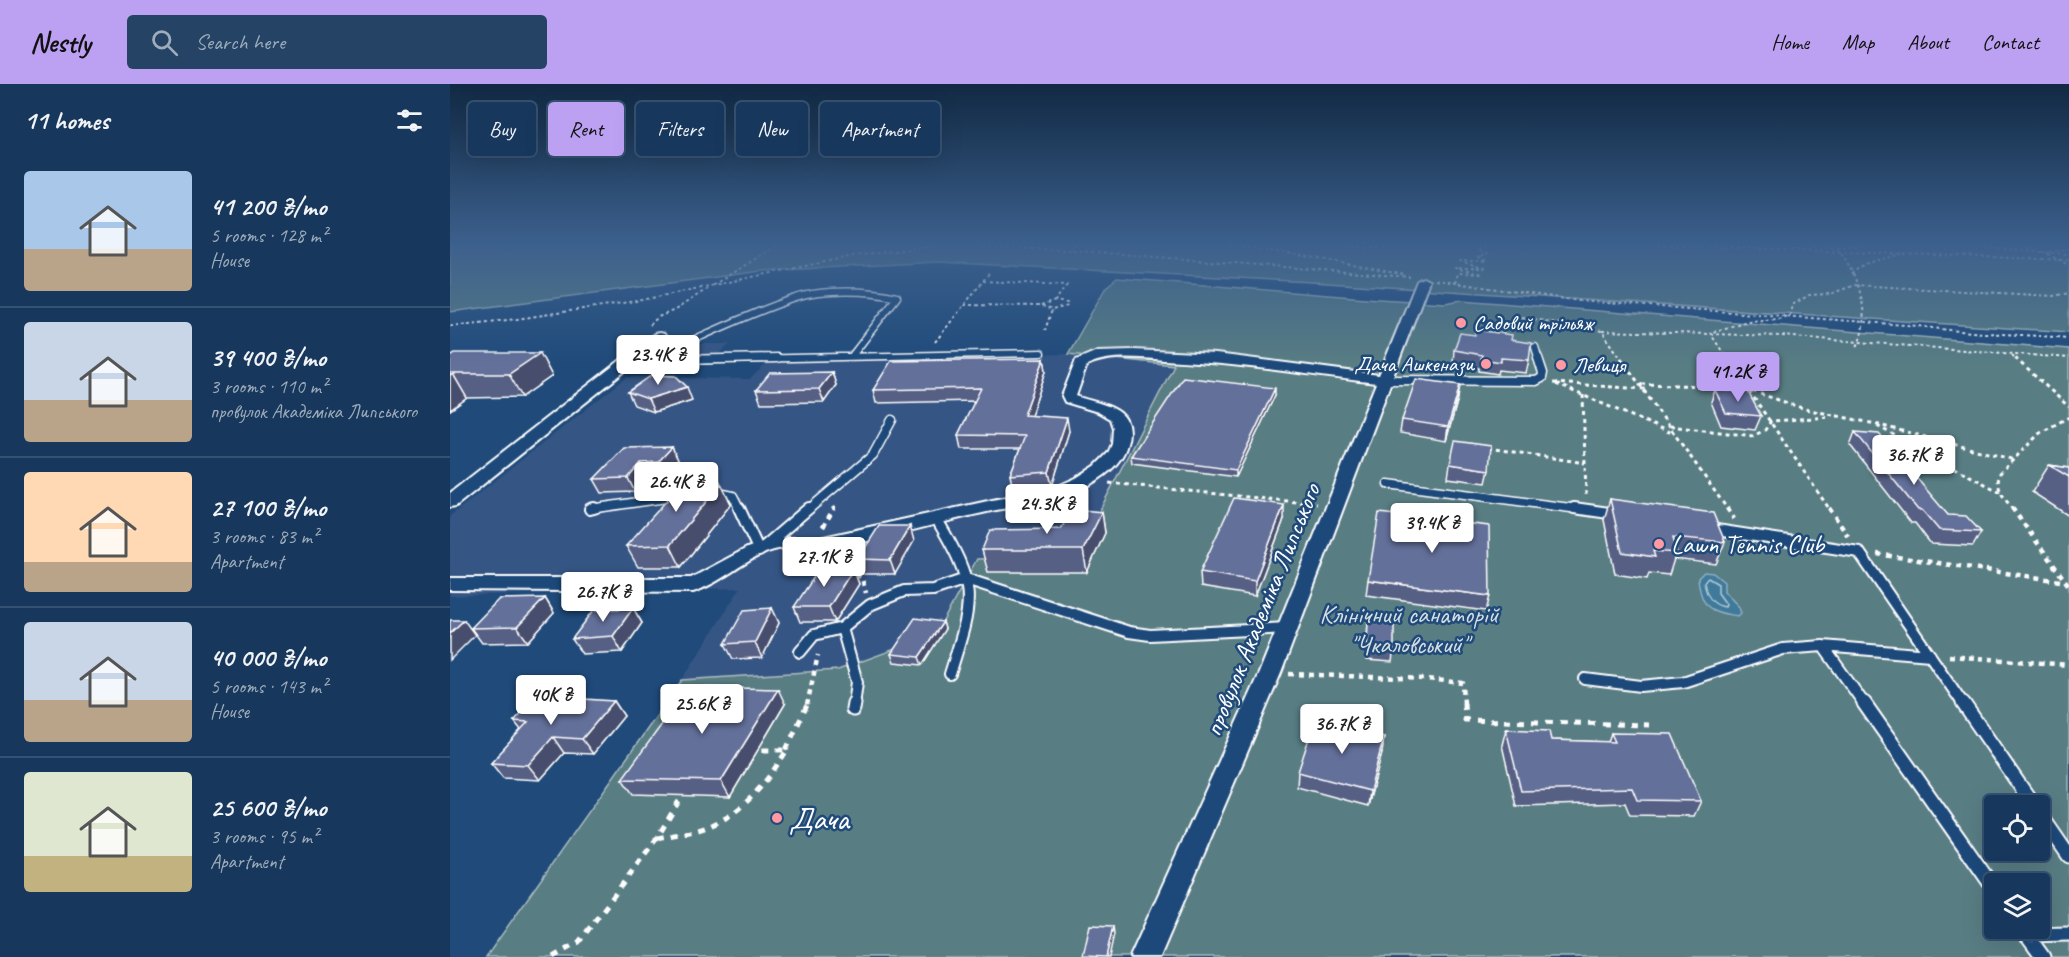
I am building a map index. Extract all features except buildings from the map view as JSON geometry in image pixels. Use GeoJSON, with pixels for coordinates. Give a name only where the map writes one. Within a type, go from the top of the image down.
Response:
{"type":"FeatureCollection","features":[{"type":"Feature","properties":{"kind":"street","name":"провулок Академіка Липського"},"geometry":{"type":"LineString","coordinates":[[1145,957],[1270,673],[1385,380],[1418,284]]}},
{"type":"Feature","properties":{"kind":"street"},"geometry":{"type":"LineString","coordinates":[[450,502],[659,337]]}},
{"type":"Feature","properties":{"kind":"street"},"geometry":{"type":"LineString","coordinates":[[450,584],[693,585],[713,579],[775,544],[812,545],[859,537],[999,504],[1048,497],[1085,480],[1108,464],[1116,454],[1121,440],[1121,426],[1112,413],[1070,399],[1069,396],[1081,363],[1088,357],[1097,355],[1133,354],[1216,358],[1385,380]]}},
{"type":"Feature","properties":{"kind":"lane"},"geometry":{"type":"LineString","coordinates":[[645,361],[797,297],[815,293],[882,294],[897,297],[851,357]]}},
{"type":"Feature","properties":{"kind":"lane"},"geometry":{"type":"LineString","coordinates":[[1385,380],[1536,381],[1542,378],[1544,373],[1535,347]]}},
{"type":"Feature","properties":{"kind":"lane"},"geometry":{"type":"LineString","coordinates":[[628,361],[1041,353]]}},
{"type":"Feature","properties":{"kind":"lane"},"geometry":{"type":"LineString","coordinates":[[707,492],[722,492],[733,496],[759,551],[873,454],[892,420]]}},
{"type":"Feature","properties":{"kind":"lane"},"geometry":{"type":"LineString","coordinates":[[1388,484],[1632,516]]}},
{"type":"Feature","properties":{"kind":"lane"},"geometry":{"type":"LineString","coordinates":[[590,509],[695,493]]}},
{"type":"Feature","properties":{"kind":"lane"},"geometry":{"type":"LineString","coordinates":[[936,518],[954,548],[966,579],[970,603],[950,674]]}},
{"type":"Feature","properties":{"kind":"lane"},"geometry":{"type":"LineString","coordinates":[[1700,527],[1859,552],[2026,795]]}},
{"type":"Feature","properties":{"kind":"lane"},"geometry":{"type":"LineString","coordinates":[[800,652],[814,635],[843,628],[870,605],[904,591],[933,590],[966,579],[1129,633],[1150,635],[1288,628]]}},
{"type":"Feature","properties":{"kind":"lane"},"geometry":{"type":"LineString","coordinates":[[843,628],[857,682],[853,709]]}},
{"type":"Feature","properties":{"kind":"lane"},"geometry":{"type":"LineString","coordinates":[[1585,679],[1641,686],[1683,682],[1783,650],[1823,646],[1930,655]]}},
{"type":"Feature","properties":{"kind":"lane"},"geometry":{"type":"LineString","coordinates":[[1823,646],[1984,874]]}},
{"type":"Feature","properties":{"kind":"lane"},"geometry":{"type":"LineString","coordinates":[[2050,828],[2069,856]]}},
{"type":"Feature","properties":{"kind":"lane"},"geometry":{"type":"LineString","coordinates":[[2050,933],[2069,934]]}},
{"type":"Feature","properties":{"kind":"lane"},"geometry":{"type":"LineString","coordinates":[[2029,939],[2043,957]]}},
{"type":"Feature","properties":{"kind":"path"},"geometry":{"type":"LineString","coordinates":[[659,337],[652,332],[650,325],[658,317],[675,310],[715,284]]}},
{"type":"Feature","properties":{"kind":"path"},"geometry":{"type":"LineString","coordinates":[[450,326],[569,311],[725,284]]}},
{"type":"Feature","properties":{"kind":"path"},"geometry":{"type":"LineString","coordinates":[[935,342],[982,284]]}},
{"type":"Feature","properties":{"kind":"path"},"geometry":{"type":"LineString","coordinates":[[1032,284],[1067,285],[1055,301]]}},
{"type":"Feature","properties":{"kind":"path"},"geometry":{"type":"LineString","coordinates":[[1460,284],[1580,301],[1919,326],[1957,332],[2001,332],[2069,338]]}},
{"type":"Feature","properties":{"kind":"path"},"geometry":{"type":"LineString","coordinates":[[1712,335],[1710,333],[1750,321],[1779,321],[1790,315],[1792,305],[1809,295],[1830,294],[1856,285],[2053,296],[2069,293]]}},
{"type":"Feature","properties":{"kind":"path"},"geometry":{"type":"LineString","coordinates":[[1856,285],[1866,310],[1860,341],[1856,349]]}},
{"type":"Feature","properties":{"kind":"path"},"geometry":{"type":"LineString","coordinates":[[964,305],[1041,306],[1052,310],[1068,306],[1062,301],[1041,306]]}},
{"type":"Feature","properties":{"kind":"path"},"geometry":{"type":"LineString","coordinates":[[1045,330],[1052,310]]}},
{"type":"Feature","properties":{"kind":"path"},"geometry":{"type":"LineString","coordinates":[[1522,317],[1602,331],[1781,336],[2069,358]]}},
{"type":"Feature","properties":{"kind":"path"},"geometry":{"type":"LineString","coordinates":[[1602,331],[1745,534]]}},
{"type":"Feature","properties":{"kind":"path"},"geometry":{"type":"LineString","coordinates":[[1712,335],[1859,552],[2068,584]]}},
{"type":"Feature","properties":{"kind":"path"},"geometry":{"type":"LineString","coordinates":[[2012,355],[2069,407]]}},
{"type":"Feature","properties":{"kind":"path"},"geometry":{"type":"LineString","coordinates":[[1546,383],[1644,389]]}},
{"type":"Feature","properties":{"kind":"path"},"geometry":{"type":"LineString","coordinates":[[1553,383],[1676,434]]}},
{"type":"Feature","properties":{"kind":"path"},"geometry":{"type":"LineString","coordinates":[[1641,384],[1710,386],[1749,390],[1788,405],[1871,423],[2015,460]]}},
{"type":"Feature","properties":{"kind":"path"},"geometry":{"type":"LineString","coordinates":[[1583,395],[1586,509]]}},
{"type":"Feature","properties":{"kind":"path"},"geometry":{"type":"LineString","coordinates":[[1771,421],[1836,416]]}},
{"type":"Feature","properties":{"kind":"path"},"geometry":{"type":"LineString","coordinates":[[2068,584],[2001,493],[1997,481],[2000,473],[2051,425],[2069,417]]}},
{"type":"Feature","properties":{"kind":"path"},"geometry":{"type":"LineString","coordinates":[[1670,426],[1753,436],[1765,430],[1771,421]]}},
{"type":"Feature","properties":{"kind":"path"},"geometry":{"type":"LineString","coordinates":[[1871,423],[2001,493]]}},
{"type":"Feature","properties":{"kind":"path"},"geometry":{"type":"LineString","coordinates":[[1480,446],[1585,463]]}},
{"type":"Feature","properties":{"kind":"path"},"geometry":{"type":"LineString","coordinates":[[1085,480],[1335,506]]}},
{"type":"Feature","properties":{"kind":"path"},"geometry":{"type":"LineString","coordinates":[[838,502],[812,545],[862,578],[870,605]]}},
{"type":"Feature","properties":{"kind":"path"},"geometry":{"type":"LineString","coordinates":[[657,838],[712,825],[749,800],[771,775],[786,750],[810,699],[818,654],[843,628]]}},
{"type":"Feature","properties":{"kind":"path"},"geometry":{"type":"LineString","coordinates":[[1930,655],[2069,665]]}},
{"type":"Feature","properties":{"kind":"path"},"geometry":{"type":"LineString","coordinates":[[1270,673],[1427,679],[1463,683],[1465,720],[1649,725]]}},
{"type":"Feature","properties":{"kind":"path"},"geometry":{"type":"LineString","coordinates":[[758,750],[786,750]]}},
{"type":"Feature","properties":{"kind":"path"},"geometry":{"type":"LineString","coordinates":[[553,957],[579,942],[657,838],[682,796]]}},
{"type":"Feature","properties":{"kind":"shaded area"},"geometry":{"type":"Polygon","coordinates":[[[698,344],[730,344],[716,357],[684,357],[698,344]]]}},
{"type":"Feature","properties":{"kind":"shaded area"},"geometry":{"type":"Polygon","coordinates":[[[1068,354],[1174,365],[1076,557],[936,634],[838,670],[682,680],[740,588],[450,596],[450,516],[627,377],[750,379],[771,359],[1068,354]]]}},
{"type":"Feature","properties":{"kind":"green space"},"geometry":{"type":"Polygon","coordinates":[[[450,284],[665,284],[450,312],[450,284]]]}},
{"type":"Feature","properties":{"kind":"green space","name":"Клінічний санаторій \"Чкаловський\""},"geometry":{"type":"Polygon","coordinates":[[[1110,284],[1188,284],[1445,303],[1462,300],[2069,349],[2069,957],[486,957],[682,680],[838,670],[936,634],[977,559],[1076,557],[1174,365],[1068,354],[1110,284]]]}},
{"type":"Feature","properties":{"kind":"green space"},"geometry":{"type":"Polygon","coordinates":[[[1338,284],[2069,284],[2069,332],[1338,284]]]}},
{"type":"Feature","properties":{"kind":"water"},"geometry":{"type":"Polygon","coordinates":[[[1704,572],[1713,573],[1724,582],[1724,591],[1739,607],[1741,613],[1738,616],[1720,613],[1708,607],[1704,602],[1698,578],[1704,572]]]}},
{"type":"Feature","properties":{"kind":"place","name":"Садовий трільяж"},"geometry":{"type":"Point","coordinates":[1461,323]}},
{"type":"Feature","properties":{"kind":"place","name":"Дача Ашкенази"},"geometry":{"type":"Point","coordinates":[1486,364]}},
{"type":"Feature","properties":{"kind":"place","name":"Левиця"},"geometry":{"type":"Point","coordinates":[1561,365]}},
{"type":"Feature","properties":{"kind":"place","name":"Lawn Tennis Club"},"geometry":{"type":"Point","coordinates":[1659,544]}},
{"type":"Feature","properties":{"kind":"place","name":"Дача"},"geometry":{"type":"Point","coordinates":[777,818]}}]}
